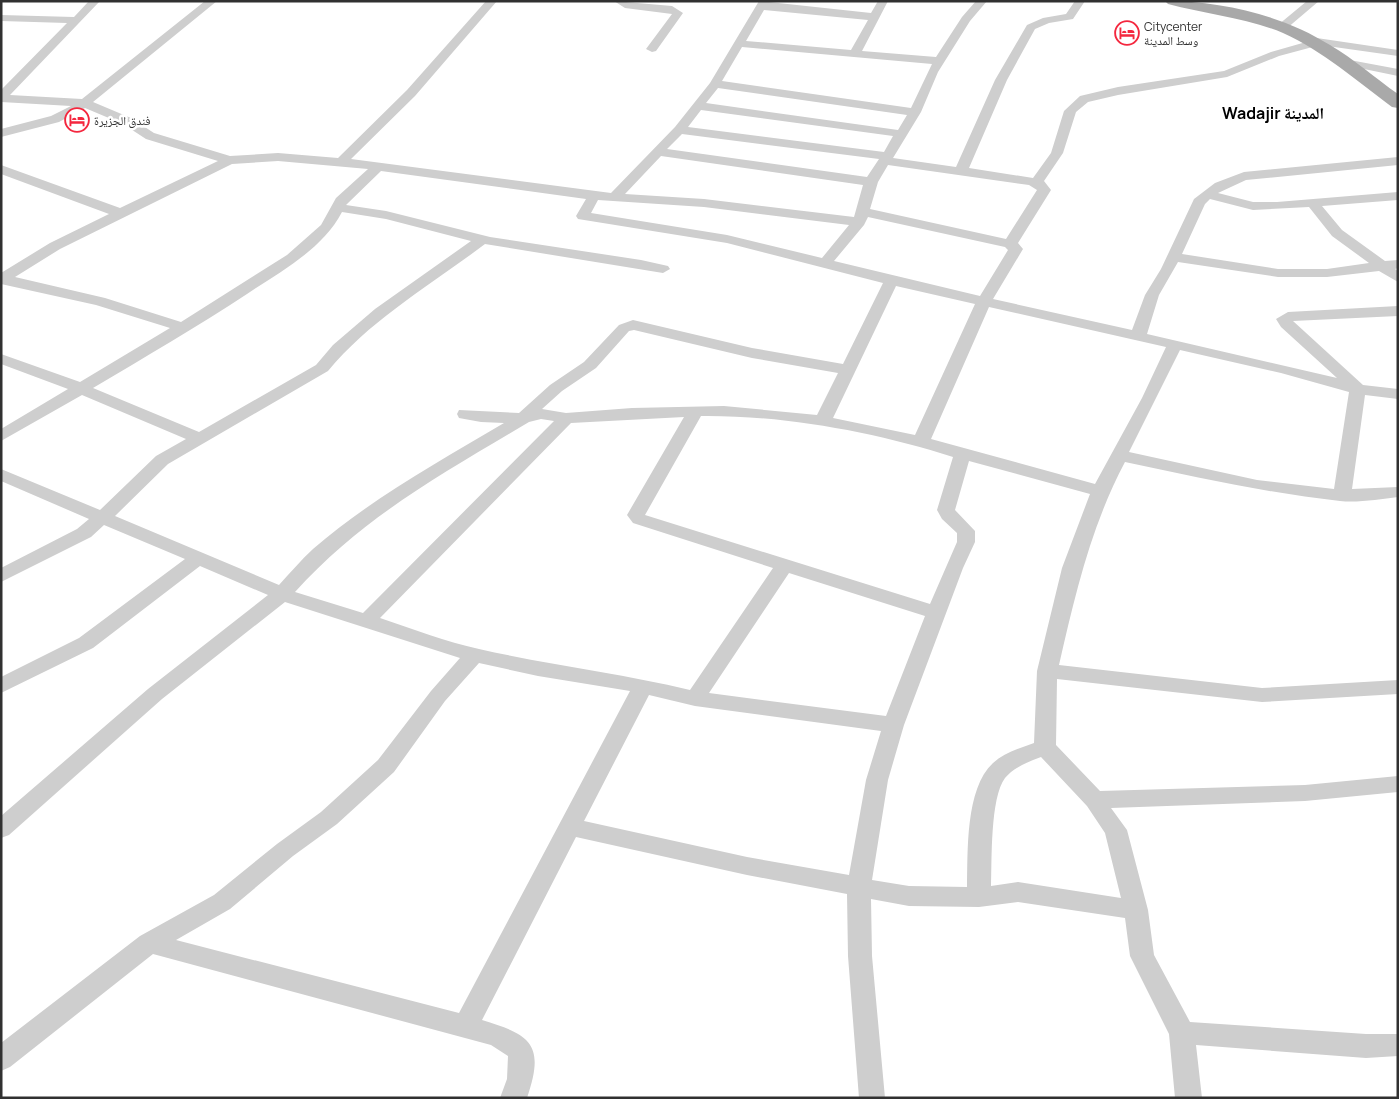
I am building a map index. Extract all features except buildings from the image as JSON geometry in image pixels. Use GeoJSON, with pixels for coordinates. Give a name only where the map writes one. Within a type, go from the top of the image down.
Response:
{"type":"FeatureCollection","features":[{"type":"Feature","properties":{"kind":"main road"},"geometry":{"type":"LineString","coordinates":[[1173,1],[1190,3],[1254,18],[1282,27],[1313,42],[1398,103]]}},
{"type":"Feature","properties":{"kind":"street"},"geometry":{"type":"LineString","coordinates":[[1,98],[95,1]]}},
{"type":"Feature","properties":{"kind":"street"},"geometry":{"type":"LineString","coordinates":[[1,133],[55,119],[85,103],[212,1]]}},
{"type":"Feature","properties":{"kind":"street"},"geometry":{"type":"LineString","coordinates":[[340,162],[411,93],[492,1]]}},
{"type":"Feature","properties":{"kind":"street"},"geometry":{"type":"LineString","coordinates":[[619,1],[625,5],[672,9],[678,14],[652,49]]}},
{"type":"Feature","properties":{"kind":"street"},"geometry":{"type":"LineString","coordinates":[[854,53],[882,1]]}},
{"type":"Feature","properties":{"kind":"street"},"geometry":{"type":"LineString","coordinates":[[824,264],[860,216],[872,182],[915,112],[932,72],[966,19],[982,1]]}},
{"type":"Feature","properties":{"kind":"street"},"geometry":{"type":"LineString","coordinates":[[961,171],[1001,80],[1031,27],[1047,20],[1069,17],[1080,1]]}},
{"type":"Feature","properties":{"kind":"street"},"geometry":{"type":"LineString","coordinates":[[1282,27],[1314,1]]}},
{"type":"Feature","properties":{"kind":"street"},"geometry":{"type":"LineString","coordinates":[[616,196],[679,130],[716,84],[763,4],[874,17]]}},
{"type":"Feature","properties":{"kind":"street"},"geometry":{"type":"LineString","coordinates":[[1,18],[76,20]]}},
{"type":"Feature","properties":{"kind":"street"},"geometry":{"type":"LineString","coordinates":[[1036,182],[1057,153],[1070,111],[1084,99],[1118,91],[1227,74],[1275,54],[1313,42],[1398,53]]}},
{"type":"Feature","properties":{"kind":"street"},"geometry":{"type":"LineString","coordinates":[[741,44],[793,50],[854,53],[939,61]]}},
{"type":"Feature","properties":{"kind":"street"},"geometry":{"type":"LineString","coordinates":[[1339,61],[1398,73]]}},
{"type":"Feature","properties":{"kind":"street"},"geometry":{"type":"LineString","coordinates":[[716,84],[915,112]]}},
{"type":"Feature","properties":{"kind":"street"},"geometry":{"type":"LineString","coordinates":[[1,98],[85,103],[127,121],[150,136],[229,160],[278,157],[340,162],[594,196],[616,196],[860,216],[1010,244],[1016,249],[984,302],[921,441]]}},
{"type":"Feature","properties":{"kind":"street"},"geometry":{"type":"LineString","coordinates":[[698,106],[903,134]]}},
{"type":"Feature","properties":{"kind":"street"},"geometry":{"type":"LineString","coordinates":[[679,130],[887,158],[1036,182],[1044,190],[1010,244]]}},
{"type":"Feature","properties":{"kind":"street"},"geometry":{"type":"LineString","coordinates":[[658,152],[872,182]]}},
{"type":"Feature","properties":{"kind":"street"},"geometry":{"type":"LineString","coordinates":[[2,279],[55,246],[229,160]]}},
{"type":"Feature","properties":{"kind":"street"},"geometry":{"type":"LineString","coordinates":[[1138,337],[1152,295],[1173,257],[1199,202],[1207,194],[1225,182],[1244,176],[1398,161]]}},
{"type":"Feature","properties":{"kind":"street"},"geometry":{"type":"LineString","coordinates":[[1,436],[292,258],[326,227],[339,208],[341,201],[378,167]]}},
{"type":"Feature","properties":{"kind":"street"},"geometry":{"type":"LineString","coordinates":[[1,169],[120,213]]}},
{"type":"Feature","properties":{"kind":"street"},"geometry":{"type":"LineString","coordinates":[[1207,194],[1253,206],[1396,199]]}},
{"type":"Feature","properties":{"kind":"street"},"geometry":{"type":"LineString","coordinates":[[594,196],[582,216],[727,239],[892,281],[1284,369],[1358,390],[1398,394]]}},
{"type":"Feature","properties":{"kind":"street"},"geometry":{"type":"LineString","coordinates":[[1313,204],[1337,233],[1398,278]]}},
{"type":"Feature","properties":{"kind":"street"},"geometry":{"type":"LineString","coordinates":[[339,208],[386,215],[484,238],[489,241],[663,269]]}},
{"type":"Feature","properties":{"kind":"street"},"geometry":{"type":"LineString","coordinates":[[1,576],[84,533],[162,460],[198,438],[299,383],[322,368],[339,348],[380,312],[428,280],[484,238]]}},
{"type":"Feature","properties":{"kind":"street"},"geometry":{"type":"LineString","coordinates":[[1173,257],[1278,274],[1327,273],[1398,264]]}},
{"type":"Feature","properties":{"kind":"street"},"geometry":{"type":"LineString","coordinates":[[2,279],[100,301],[182,327]]}},
{"type":"Feature","properties":{"kind":"street"},"geometry":{"type":"LineString","coordinates":[[823,420],[892,281]]}},
{"type":"Feature","properties":{"kind":"street"},"geometry":{"type":"LineString","coordinates":[[1358,390],[1286,324],[1284,319],[1288,317],[1398,310]]}},
{"type":"Feature","properties":{"kind":"street"},"geometry":{"type":"LineString","coordinates":[[1,829],[155,694],[282,594],[318,555],[354,524],[397,494],[523,418],[556,388],[590,365],[624,328],[628,326],[752,353],[848,370]]}},
{"type":"Feature","properties":{"kind":"street"},"geometry":{"type":"LineString","coordinates":[[1175,344],[1150,398],[1100,491],[1072,568],[1047,671],[1045,747],[1095,800],[1104,816],[1116,830],[1136,910],[1142,956],[1182,1033],[1189,1098]]}},
{"type":"Feature","properties":{"kind":"street"},"geometry":{"type":"LineString","coordinates":[[1,359],[80,388],[198,438]]}},
{"type":"Feature","properties":{"kind":"street"},"geometry":{"type":"LineString","coordinates":[[1342,496],[1358,390]]}},
{"type":"Feature","properties":{"kind":"street"},"geometry":{"type":"LineString","coordinates":[[465,414],[481,417],[523,418],[541,414],[566,418],[632,413],[724,411],[823,420],[921,441],[1100,491]]}},
{"type":"Feature","properties":{"kind":"street"},"geometry":{"type":"LineString","coordinates":[[695,413],[636,515],[644,521],[937,613]]}},
{"type":"Feature","properties":{"kind":"street"},"geometry":{"type":"LineString","coordinates":[[365,622],[566,418]]}},
{"type":"Feature","properties":{"kind":"street"},"geometry":{"type":"LineString","coordinates":[[872,1098],[860,956],[859,885],[866,835],[877,780],[893,725],[953,568],[967,537],[966,531],[948,515],[946,510],[962,454]]}},
{"type":"Feature","properties":{"kind":"street"},"geometry":{"type":"LineString","coordinates":[[1118,455],[1273,487],[1342,496],[1395,497]]}},
{"type":"Feature","properties":{"kind":"street"},"geometry":{"type":"LineString","coordinates":[[1,474],[282,594],[365,622],[474,655],[538,670],[643,686],[695,699],[893,725]]}},
{"type":"Feature","properties":{"kind":"street"},"geometry":{"type":"LineString","coordinates":[[1,686],[86,643],[199,558]]}},
{"type":"Feature","properties":{"kind":"street"},"geometry":{"type":"LineString","coordinates":[[695,699],[784,566]]}},
{"type":"Feature","properties":{"kind":"street"},"geometry":{"type":"LineString","coordinates":[[1,1059],[149,943],[222,902],[285,850],[330,818],[386,766],[438,696],[474,655]]}},
{"type":"Feature","properties":{"kind":"street"},"geometry":{"type":"LineString","coordinates":[[1047,671],[1262,695],[1398,687]]}},
{"type":"Feature","properties":{"kind":"street"},"geometry":{"type":"LineString","coordinates":[[466,1026],[568,826],[643,686]]}},
{"type":"Feature","properties":{"kind":"street"},"geometry":{"type":"LineString","coordinates":[[979,898],[980,839],[988,788],[994,775],[1010,761],[1045,747]]}},
{"type":"Feature","properties":{"kind":"street"},"geometry":{"type":"LineString","coordinates":[[1095,800],[1305,792],[1398,784]]}},
{"type":"Feature","properties":{"kind":"street"},"geometry":{"type":"LineString","coordinates":[[568,826],[737,864],[859,885],[909,896],[979,898],[1018,892],[1136,910]]}},
{"type":"Feature","properties":{"kind":"street"},"geometry":{"type":"LineString","coordinates":[[149,943],[466,1026],[514,1042],[520,1051],[524,1066],[513,1098]]}},
{"type":"Feature","properties":{"kind":"street"},"geometry":{"type":"LineString","coordinates":[[1182,1033],[1366,1046],[1398,1045]]}},
{"type":"Feature","properties":{"kind":"place","name":"Citycenter وسط المدينة"},"geometry":{"type":"Point","coordinates":[1127,33]}},
{"type":"Feature","properties":{"kind":"place","name":"فندق الجزيرة"},"geometry":{"type":"Point","coordinates":[77,120]}},
{"type":"Feature","properties":{"kind":"district","name":"Wadajir المدينة"},"geometry":{"type":"Point","coordinates":[1273,113]}}]}
